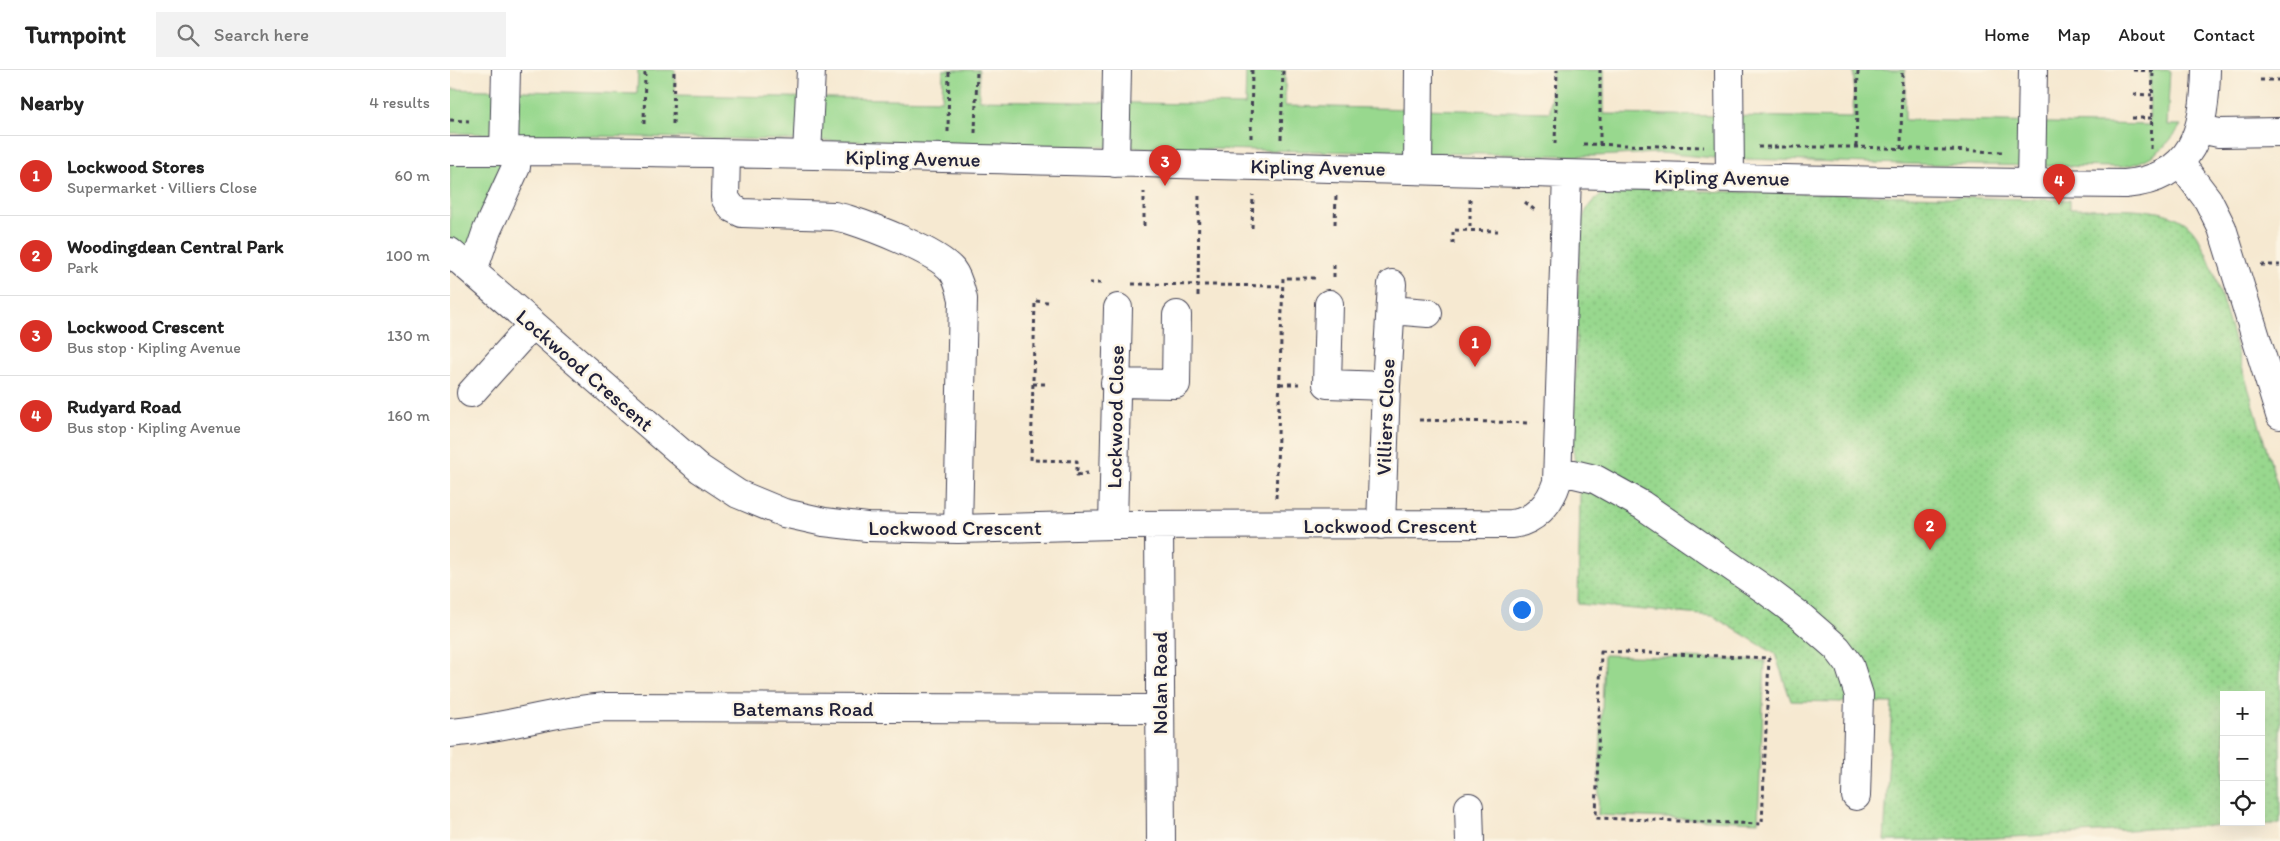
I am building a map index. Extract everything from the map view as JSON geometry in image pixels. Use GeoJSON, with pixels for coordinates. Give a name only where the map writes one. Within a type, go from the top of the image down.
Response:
{"type":"FeatureCollection","features":[{"type":"Feature","properties":{"kind":"street"},"geometry":{"type":"LineString","coordinates":[[473,271],[487,230],[516,167],[511,151],[506,70]]}},
{"type":"Feature","properties":{"kind":"street"},"geometry":{"type":"LineString","coordinates":[[807,155],[810,70]]}},
{"type":"Feature","properties":{"kind":"street"},"geometry":{"type":"LineString","coordinates":[[1115,163],[1117,70]]}},
{"type":"Feature","properties":{"kind":"street"},"geometry":{"type":"LineString","coordinates":[[1418,170],[1419,70]]}},
{"type":"Feature","properties":{"kind":"street"},"geometry":{"type":"LineString","coordinates":[[1729,70],[1730,177]]}},
{"type":"Feature","properties":{"kind":"street"},"geometry":{"type":"LineString","coordinates":[[2031,183],[2033,70]]}},
{"type":"Feature","properties":{"kind":"street"},"geometry":{"type":"LineString","coordinates":[[2206,70],[2205,100],[2200,129],[2196,142],[2180,163],[2208,200],[2222,228],[2280,415]]}},
{"type":"Feature","properties":{"kind":"street"},"geometry":{"type":"LineString","coordinates":[[2200,129],[2219,133],[2280,132]]}},
{"type":"Feature","properties":{"kind":"street","name":"Kipling Avenue"},"geometry":{"type":"LineString","coordinates":[[450,151],[807,155],[1567,175],[2031,183],[2139,183],[2163,175],[2180,163]]}},
{"type":"Feature","properties":{"kind":"street"},"geometry":{"type":"LineString","coordinates":[[726,154],[725,198],[736,211],[751,214],[834,216],[847,219],[931,255],[946,264],[957,279],[963,299],[958,529]]}},
{"type":"Feature","properties":{"kind":"street","name":"Lockwood Crescent"},"geometry":{"type":"LineString","coordinates":[[450,252],[700,470],[738,494],[784,513],[824,522],[867,528],[958,529],[1113,525],[1511,524],[1522,522],[1545,506],[1554,490],[1558,473],[1567,175]]}},
{"type":"Feature","properties":{"kind":"street","name":"Lockwood Close"},"geometry":{"type":"LineString","coordinates":[[1113,525],[1115,296]]}},
{"type":"Feature","properties":{"kind":"street","name":"Villiers Close"},"geometry":{"type":"LineString","coordinates":[[1382,525],[1391,297],[1428,312]]}},
{"type":"Feature","properties":{"kind":"street"},"geometry":{"type":"LineString","coordinates":[[1329,304],[1327,384],[1386,386]]}},
{"type":"Feature","properties":{"kind":"street"},"geometry":{"type":"LineString","coordinates":[[1115,383],[1176,384],[1177,315]]}},
{"type":"Feature","properties":{"kind":"street"},"geometry":{"type":"LineString","coordinates":[[471,393],[533,324]]}},
{"type":"Feature","properties":{"kind":"street"},"geometry":{"type":"LineString","coordinates":[[1558,473],[1574,474],[1595,479],[1642,505],[1767,591],[1837,648],[1849,664],[1858,695],[1856,796]]}},
{"type":"Feature","properties":{"kind":"street","name":"Nolan Road"},"geometry":{"type":"LineString","coordinates":[[1159,526],[1161,841]]}},
{"type":"Feature","properties":{"kind":"street","name":"Batemans Road"},"geometry":{"type":"LineString","coordinates":[[450,733],[512,724],[562,712],[606,707],[1159,709]]}},
{"type":"Feature","properties":{"kind":"street"},"geometry":{"type":"LineString","coordinates":[[1469,807],[1470,841]]}},
{"type":"Feature","properties":{"kind":"path"},"geometry":{"type":"LineString","coordinates":[[644,124],[645,70]]}},
{"type":"Feature","properties":{"kind":"path"},"geometry":{"type":"LineString","coordinates":[[673,125],[674,70]]}},
{"type":"Feature","properties":{"kind":"path"},"geometry":{"type":"LineString","coordinates":[[948,133],[949,70]]}},
{"type":"Feature","properties":{"kind":"path"},"geometry":{"type":"LineString","coordinates":[[975,133],[977,70]]}},
{"type":"Feature","properties":{"kind":"path"},"geometry":{"type":"LineString","coordinates":[[1251,138],[1252,70]]}},
{"type":"Feature","properties":{"kind":"path"},"geometry":{"type":"LineString","coordinates":[[1281,139],[1283,70]]}},
{"type":"Feature","properties":{"kind":"path"},"geometry":{"type":"LineString","coordinates":[[1555,144],[1557,70]]}},
{"type":"Feature","properties":{"kind":"path"},"geometry":{"type":"LineString","coordinates":[[1600,70],[1600,144]]}},
{"type":"Feature","properties":{"kind":"path"},"geometry":{"type":"LineString","coordinates":[[1856,147],[1858,70]]}},
{"type":"Feature","properties":{"kind":"path"},"geometry":{"type":"LineString","coordinates":[[1901,149],[1902,70]]}},
{"type":"Feature","properties":{"kind":"path"},"geometry":{"type":"LineString","coordinates":[[2133,70],[2153,70],[2151,150]]}},
{"type":"Feature","properties":{"kind":"path"},"geometry":{"type":"LineString","coordinates":[[2260,80],[2280,80]]}},
{"type":"Feature","properties":{"kind":"path"},"geometry":{"type":"LineString","coordinates":[[2133,94],[2152,95]]}},
{"type":"Feature","properties":{"kind":"path"},"geometry":{"type":"LineString","coordinates":[[2132,118],[2152,118]]}},
{"type":"Feature","properties":{"kind":"path"},"geometry":{"type":"LineString","coordinates":[[1134,192],[1154,193]]}},
{"type":"Feature","properties":{"kind":"path"},"geometry":{"type":"LineString","coordinates":[[1144,192],[1144,226]]}},
{"type":"Feature","properties":{"kind":"path"},"geometry":{"type":"LineString","coordinates":[[1190,194],[1208,194]]}},
{"type":"Feature","properties":{"kind":"path"},"geometry":{"type":"LineString","coordinates":[[1177,315],[1198,316],[1199,194]]}},
{"type":"Feature","properties":{"kind":"path"},"geometry":{"type":"LineString","coordinates":[[1244,195],[1262,196]]}},
{"type":"Feature","properties":{"kind":"path"},"geometry":{"type":"LineString","coordinates":[[1252,228],[1253,195]]}},
{"type":"Feature","properties":{"kind":"path"},"geometry":{"type":"LineString","coordinates":[[1326,197],[1345,197]]}},
{"type":"Feature","properties":{"kind":"path"},"geometry":{"type":"LineString","coordinates":[[1461,199],[1478,199]]}},
{"type":"Feature","properties":{"kind":"path"},"geometry":{"type":"LineString","coordinates":[[1470,199],[1470,230]]}},
{"type":"Feature","properties":{"kind":"path"},"geometry":{"type":"LineString","coordinates":[[1518,200],[1530,205],[1540,215]]}},
{"type":"Feature","properties":{"kind":"path"},"geometry":{"type":"LineString","coordinates":[[1453,244],[1453,230],[1498,231]]}},
{"type":"Feature","properties":{"kind":"path"},"geometry":{"type":"LineString","coordinates":[[2254,264],[2280,264]]}},
{"type":"Feature","properties":{"kind":"path"},"geometry":{"type":"LineString","coordinates":[[1276,503],[1283,278],[1334,279],[1334,265]]}},
{"type":"Feature","properties":{"kind":"path"},"geometry":{"type":"LineString","coordinates":[[1089,283],[1115,296]]}},
{"type":"Feature","properties":{"kind":"path"},"geometry":{"type":"LineString","coordinates":[[1131,284],[1283,286]]}},
{"type":"Feature","properties":{"kind":"path"},"geometry":{"type":"LineString","coordinates":[[1048,302],[1035,301],[1031,460],[1077,461],[1077,474],[1092,472]]}},
{"type":"Feature","properties":{"kind":"path"},"geometry":{"type":"LineString","coordinates":[[1033,384],[1046,384]]}},
{"type":"Feature","properties":{"kind":"path"},"geometry":{"type":"LineString","coordinates":[[1419,420],[1539,423]]}},
{"type":"Feature","properties":{"kind":"path"},"geometry":{"type":"LineString","coordinates":[[1601,650],[1769,658],[1762,824],[1596,818],[1601,650]]}},
{"type":"Feature","properties":{"kind":"green space"},"geometry":{"type":"Polygon","coordinates":[[[638,70],[675,70],[675,95],[942,100],[943,70],[979,70],[979,100],[1245,105],[1246,70],[1285,70],[1285,106],[1550,112],[1552,70],[1604,70],[1604,114],[1853,118],[1854,70],[1905,70],[1905,120],[2149,125],[2150,70],[2170,70],[2167,125],[2181,125],[2163,148],[2149,158],[2122,167],[1904,164],[1715,158],[1660,153],[1594,156],[450,133],[450,89],[637,94],[638,70]]]}},
{"type":"Feature","properties":{"kind":"green space"},"geometry":{"type":"Polygon","coordinates":[[[450,151],[517,151],[473,271],[450,252],[450,151]]]}},
{"type":"Feature","properties":{"kind":"green space"},"geometry":{"type":"Polygon","coordinates":[[[1622,189],[2070,200],[2070,209],[2134,209],[2151,211],[2167,214],[2181,220],[2191,228],[2202,244],[2214,273],[2280,494],[2280,824],[2265,824],[2265,691],[2220,691],[2220,825],[1983,838],[1884,841],[1892,703],[1791,701],[1775,654],[1713,616],[1578,604],[1580,496],[1573,449],[1580,228],[1589,206],[1605,193],[1622,189]]]}},
{"type":"Feature","properties":{"kind":"green space"},"geometry":{"type":"Polygon","coordinates":[[[1604,655],[1765,661],[1758,822],[1598,815],[1604,655]]]}},
{"type":"Feature","properties":{"kind":"place","name":"Lockwood Crescent"},"geometry":{"type":"Point","coordinates":[1165,186]}},
{"type":"Feature","properties":{"kind":"place","name":"Rudyard Road"},"geometry":{"type":"Point","coordinates":[2059,205]}},
{"type":"Feature","properties":{"kind":"place","name":"Lockwood Stores"},"geometry":{"type":"Point","coordinates":[1475,367]}},
{"type":"Feature","properties":{"kind":"place","name":"Woodingdean Central Park"},"geometry":{"type":"Point","coordinates":[1930,550]}}]}
